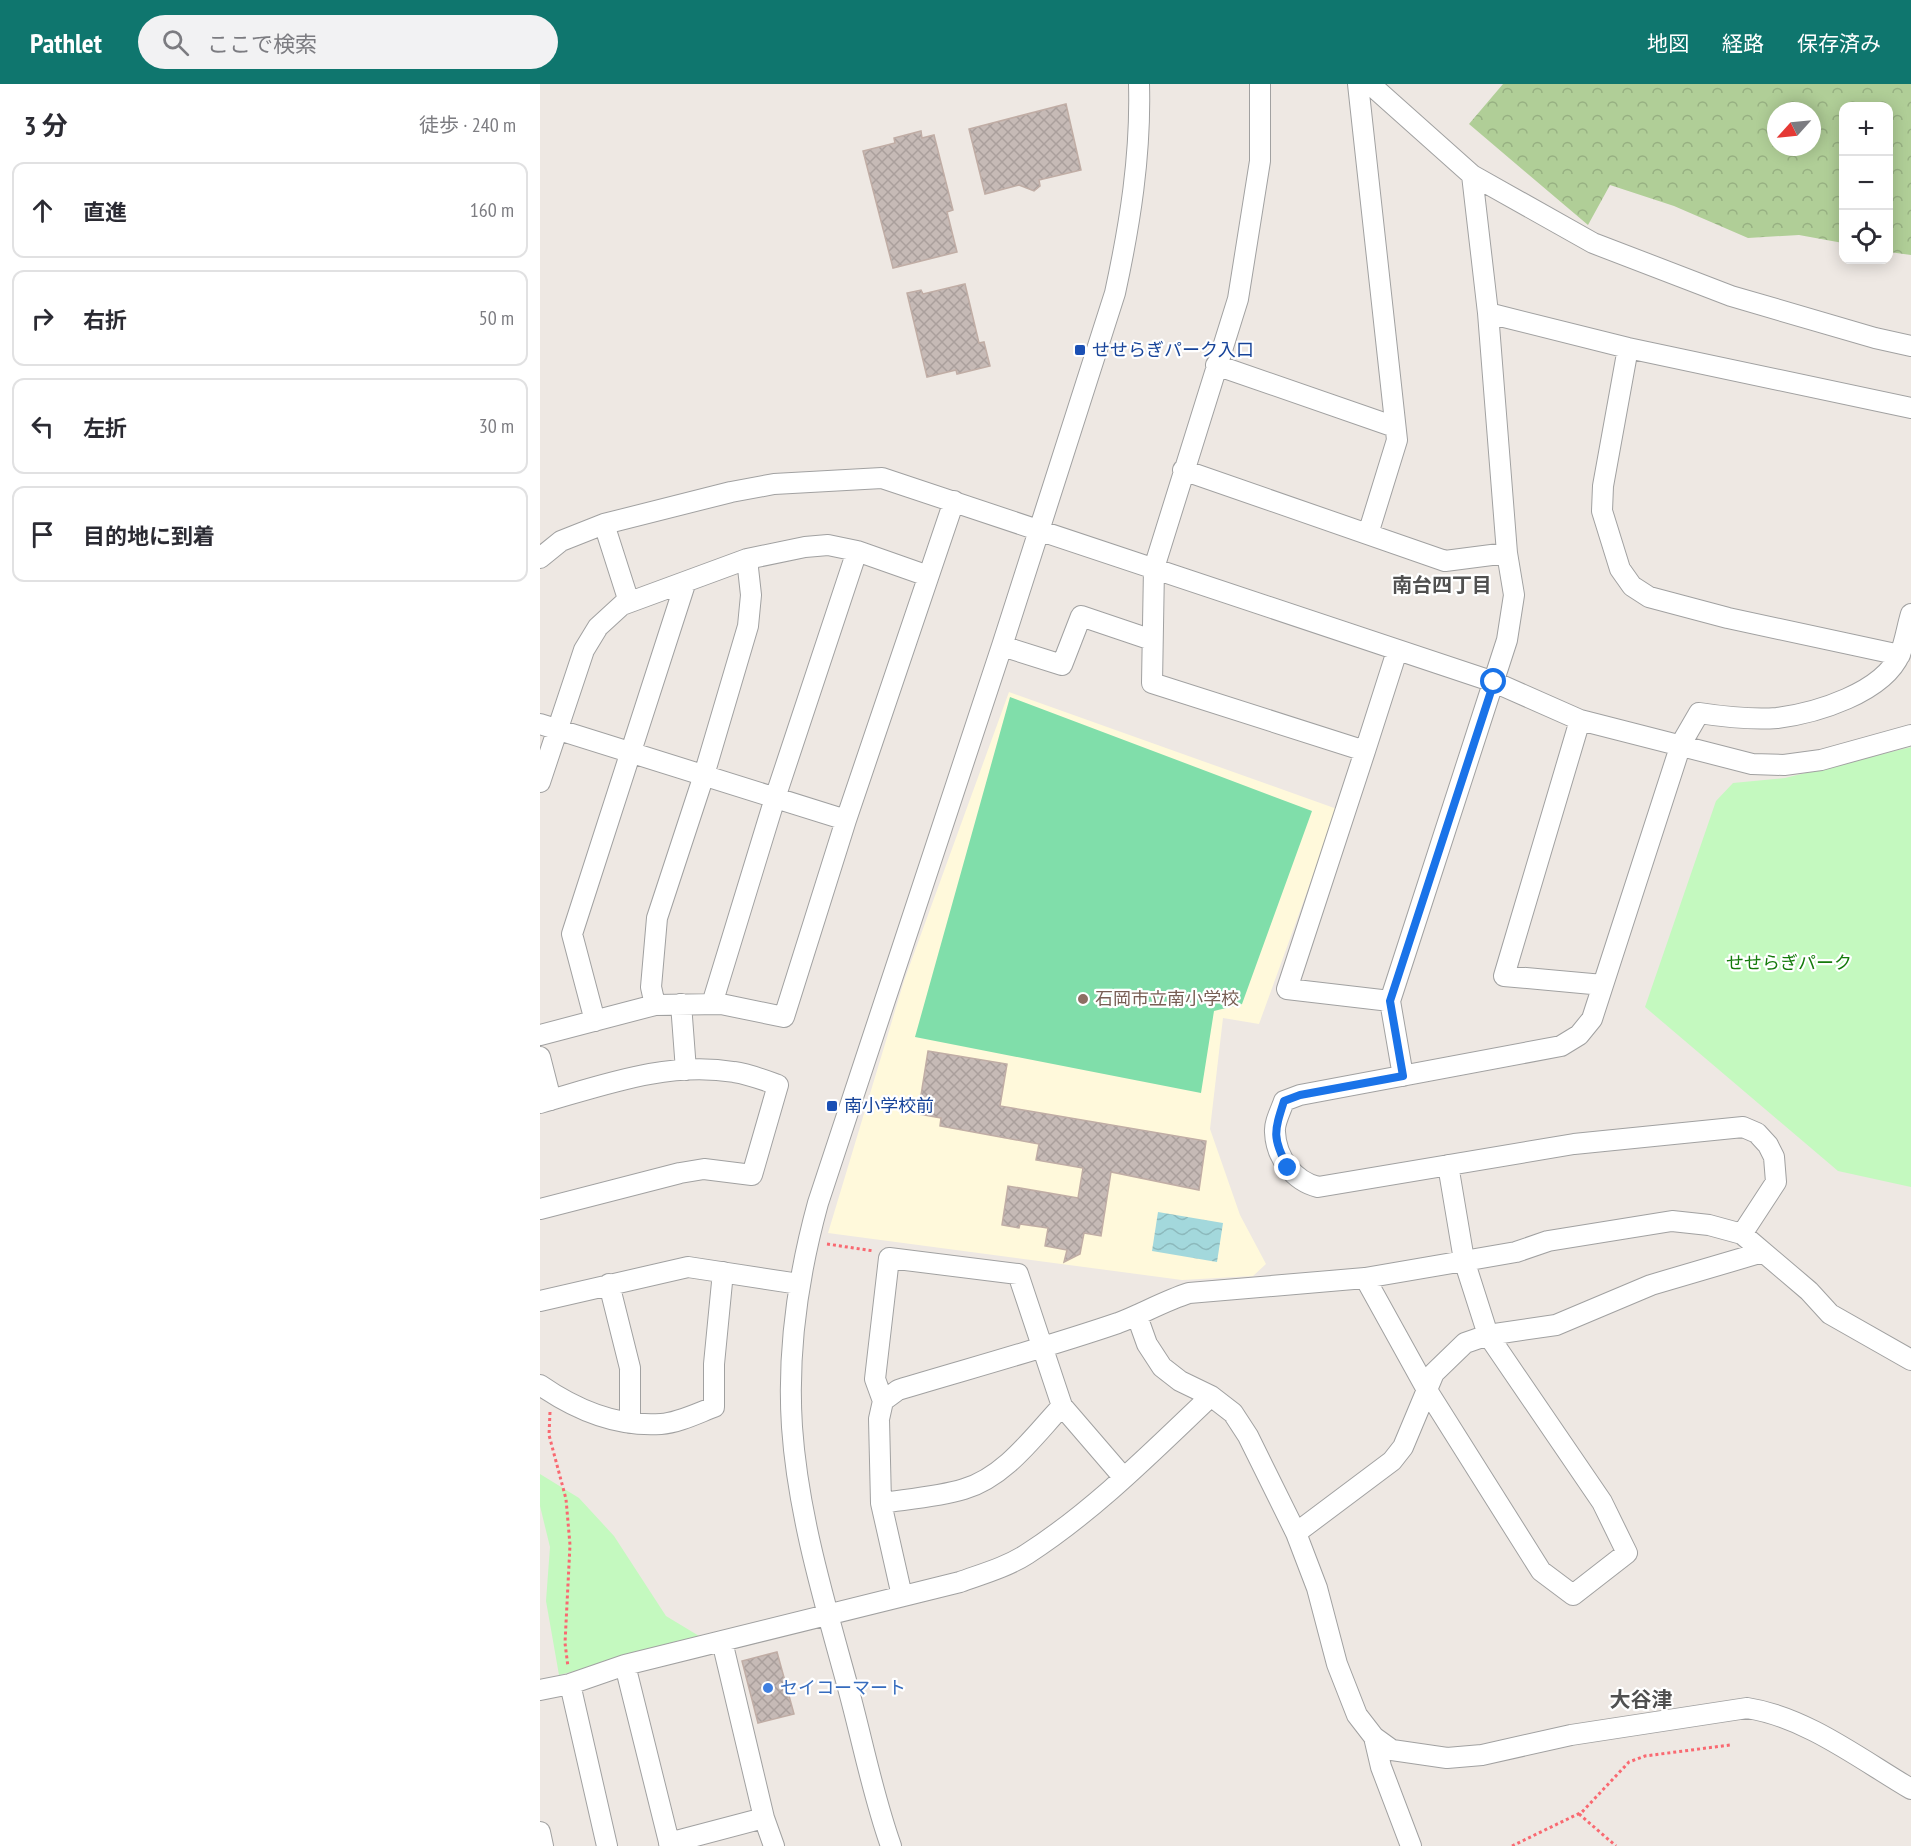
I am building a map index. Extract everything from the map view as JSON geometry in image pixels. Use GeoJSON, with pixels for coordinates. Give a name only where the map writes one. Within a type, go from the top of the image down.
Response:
{"type":"FeatureCollection","features":[{"type":"Feature","properties":{"kind":"street"},"geometry":{"type":"LineString","coordinates":[[891,1846],[875,1800],[808,1534],[792,1427],[792,1356],[799,1284],[808,1241],[850,1106],[1002,646],[1115,293],[1128,233],[1135,177],[1140,120],[1139,84]]}},
{"type":"Feature","properties":{"kind":"street"},"geometry":{"type":"LineString","coordinates":[[1260,84],[1260,161],[1238,299],[1154,568],[1152,683],[1365,751]]}},
{"type":"Feature","properties":{"kind":"street"},"geometry":{"type":"LineString","coordinates":[[1358,84],[1397,440],[1368,534]]}},
{"type":"Feature","properties":{"kind":"street"},"geometry":{"type":"LineString","coordinates":[[1370,84],[1472,175],[1604,247],[1731,296],[1875,338],[1911,345]]}},
{"type":"Feature","properties":{"kind":"street"},"geometry":{"type":"LineString","coordinates":[[1403,1076],[1390,1001],[1507,640],[1514,595],[1507,553],[1488,313],[1472,175]]}},
{"type":"Feature","properties":{"kind":"street"},"geometry":{"type":"LineString","coordinates":[[1488,313],[1628,348],[1911,408]]}},
{"type":"Feature","properties":{"kind":"street"},"geometry":{"type":"LineString","coordinates":[[1628,348],[1603,486],[1602,511],[1620,569],[1632,586],[1648,597],[1728,618],[1900,655]]}},
{"type":"Feature","properties":{"kind":"street"},"geometry":{"type":"LineString","coordinates":[[1216,365],[1395,427]]}},
{"type":"Feature","properties":{"kind":"street"},"geometry":{"type":"LineString","coordinates":[[1183,470],[1446,561],[1507,553]]}},
{"type":"Feature","properties":{"kind":"street"},"geometry":{"type":"LineString","coordinates":[[540,556],[561,542],[604,524],[731,492],[774,484],[817,480],[882,478],[1494,682],[1580,720],[1681,744],[1730,760],[1752,764],[1784,765],[1821,760],[1911,735]]}},
{"type":"Feature","properties":{"kind":"street"},"geometry":{"type":"LineString","coordinates":[[540,1035],[655,1005],[712,1004],[784,1017],[846,820],[954,501]]}},
{"type":"Feature","properties":{"kind":"street"},"geometry":{"type":"LineString","coordinates":[[604,524],[629,602]]}},
{"type":"Feature","properties":{"kind":"street"},"geometry":{"type":"LineString","coordinates":[[540,782],[549,727],[584,650],[598,627],[629,602],[685,584],[747,559],[805,547],[828,545],[857,551],[928,576]]}},
{"type":"Feature","properties":{"kind":"street"},"geometry":{"type":"LineString","coordinates":[[712,1004],[775,798],[857,551]]}},
{"type":"Feature","properties":{"kind":"street"},"geometry":{"type":"LineString","coordinates":[[655,1005],[651,987],[657,918],[704,775],[748,626],[751,595],[747,559]]}},
{"type":"Feature","properties":{"kind":"street"},"geometry":{"type":"LineString","coordinates":[[595,1021],[572,934],[685,584]]}},
{"type":"Feature","properties":{"kind":"street"},"geometry":{"type":"LineString","coordinates":[[1742,1234],[1776,1182],[1774,1157],[1768,1145],[1757,1133],[1743,1127],[1574,1144],[1318,1187],[1305,1184],[1288,1168],[1280,1152],[1274,1131],[1284,1101],[1300,1095],[1561,1046],[1579,1035],[1593,1019],[1681,744],[1699,713],[1737,718],[1777,718],[1839,703],[1872,685],[1890,669],[1900,655],[1911,614]]}},
{"type":"Feature","properties":{"kind":"street"},"geometry":{"type":"LineString","coordinates":[[1002,646],[1062,665],[1081,616],[1152,640]]}},
{"type":"Feature","properties":{"kind":"street"},"geometry":{"type":"LineString","coordinates":[[1390,1001],[1287,989],[1397,651]]}},
{"type":"Feature","properties":{"kind":"street"},"geometry":{"type":"LineString","coordinates":[[1580,720],[1504,976],[1603,985]]}},
{"type":"Feature","properties":{"kind":"street"},"geometry":{"type":"LineString","coordinates":[[549,727],[846,820]]}},
{"type":"Feature","properties":{"kind":"street"},"geometry":{"type":"LineString","coordinates":[[681,1004],[687,1070]]}},
{"type":"Feature","properties":{"kind":"street"},"geometry":{"type":"LineString","coordinates":[[540,1056],[546,1101],[656,1071],[735,1072],[778,1085],[752,1175],[704,1169],[680,1173],[540,1209]]}},
{"type":"Feature","properties":{"kind":"street"},"geometry":{"type":"LineString","coordinates":[[1365,1278],[1427,1390],[1541,1570],[1573,1595],[1627,1553],[1602,1502],[1488,1335],[1464,1260],[1448,1165]]}},
{"type":"Feature","properties":{"kind":"street"},"geometry":{"type":"LineString","coordinates":[[883,1401],[898,1390],[1044,1347],[1137,1316],[1165,1301],[1190,1293],[1365,1278],[1516,1251],[1548,1241],[1672,1221],[1709,1225],[1742,1234],[1809,1291],[1830,1314],[1911,1360]]}},
{"type":"Feature","properties":{"kind":"street"},"geometry":{"type":"LineString","coordinates":[[1296,1533],[1392,1461],[1403,1447],[1434,1373],[1450,1355],[1465,1343],[1488,1335],[1556,1325],[1651,1285],[1763,1252]]}},
{"type":"Feature","properties":{"kind":"street"},"geometry":{"type":"LineString","coordinates":[[902,1596],[881,1503],[879,1419],[883,1401],[875,1379],[889,1258],[1018,1274],[1062,1406],[1124,1478]]}},
{"type":"Feature","properties":{"kind":"street"},"geometry":{"type":"LineString","coordinates":[[540,1301],[688,1267],[799,1284]]}},
{"type":"Feature","properties":{"kind":"street"},"geometry":{"type":"LineString","coordinates":[[543,1391],[603,1419],[630,1423],[663,1424],[714,1407],[714,1364],[723,1272]]}},
{"type":"Feature","properties":{"kind":"street"},"geometry":{"type":"LineString","coordinates":[[609,1284],[630,1368],[630,1423]]}},
{"type":"Feature","properties":{"kind":"street"},"geometry":{"type":"LineString","coordinates":[[1137,1316],[1147,1344],[1162,1367],[1180,1381],[1211,1396],[1233,1413],[1277,1491],[1296,1533],[1317,1587],[1337,1664],[1357,1715],[1374,1737],[1392,1750],[1447,1758],[1482,1755],[1571,1735],[1747,1708],[1771,1712],[1835,1744],[1911,1789]]}},
{"type":"Feature","properties":{"kind":"street"},"geometry":{"type":"LineString","coordinates":[[540,1690],[570,1684],[625,1665],[960,1582],[1026,1554],[1124,1478],[1211,1396]]}},
{"type":"Feature","properties":{"kind":"street"},"geometry":{"type":"LineString","coordinates":[[881,1503],[964,1489],[989,1478],[1014,1458],[1062,1406]]}},
{"type":"Feature","properties":{"kind":"street"},"geometry":{"type":"LineString","coordinates":[[722,1641],[764,1818],[774,1846]]}},
{"type":"Feature","properties":{"kind":"street"},"geometry":{"type":"LineString","coordinates":[[625,1665],[669,1845],[764,1818]]}},
{"type":"Feature","properties":{"kind":"street"},"geometry":{"type":"LineString","coordinates":[[570,1684],[607,1846]]}},
{"type":"Feature","properties":{"kind":"street"},"geometry":{"type":"LineString","coordinates":[[1374,1737],[1381,1767],[1411,1846]]}},
{"type":"Feature","properties":{"kind":"street"},"geometry":{"type":"LineString","coordinates":[[540,1832],[543,1846]]}},
{"type":"Feature","properties":{"kind":"path"},"geometry":{"type":"LineString","coordinates":[[808,1241],[880,1252],[889,1258]]}},
{"type":"Feature","properties":{"kind":"path"},"geometry":{"type":"LineString","coordinates":[[543,1391],[549,1435],[566,1499],[570,1545],[566,1643],[570,1684]]}},
{"type":"Feature","properties":{"kind":"path"},"geometry":{"type":"LineString","coordinates":[[1512,1846],[1578,1814],[1629,1762],[1645,1756],[1730,1745]]}},
{"type":"Feature","properties":{"kind":"path"},"geometry":{"type":"LineString","coordinates":[[1578,1814],[1616,1846]]}},
{"type":"Feature","properties":{"kind":"shaded area","name":"石岡市立南小学校"},"geometry":{"type":"Polygon","coordinates":[[[1009,692],[1337,809],[1259,1024],[1223,1018],[1210,1129],[1240,1215],[1266,1264],[1253,1276],[1182,1280],[828,1233],[904,981],[1009,692]]]}},
{"type":"Feature","properties":{"kind":"green space"},"geometry":{"type":"Polygon","coordinates":[[[1503,84],[1911,84],[1911,255],[1893,253],[1893,102],[1839,102],[1839,242],[1799,235],[1748,238],[1674,206],[1610,185],[1588,225],[1469,124],[1503,84]]]}},
{"type":"Feature","properties":{"kind":"green space"},"geometry":{"type":"Polygon","coordinates":[[[1010,697],[1312,811],[1242,1004],[1214,1011],[1201,1093],[915,1037],[1010,697]]]}},
{"type":"Feature","properties":{"kind":"green space","name":"せせらぎパーク"},"geometry":{"type":"Polygon","coordinates":[[[1911,747],[1911,1187],[1838,1171],[1645,1007],[1716,801],[1733,783],[1785,778],[1911,747]]]}},
{"type":"Feature","properties":{"kind":"green space"},"geometry":{"type":"Polygon","coordinates":[[[540,1474],[579,1498],[614,1536],[666,1616],[704,1639],[559,1675],[546,1601],[550,1547],[540,1506],[540,1474]]]}},
{"type":"Feature","properties":{"kind":"water"},"geometry":{"type":"Polygon","coordinates":[[[1158,1212],[1223,1223],[1217,1262],[1152,1251],[1158,1212]]]}},
{"type":"Feature","properties":{"kind":"building"},"geometry":{"type":"Polygon","coordinates":[[[1066,104],[1081,170],[1039,180],[1040,186],[1034,191],[1019,185],[985,194],[969,129],[1066,104]]]}},
{"type":"Feature","properties":{"kind":"building"},"geometry":{"type":"Polygon","coordinates":[[[921,131],[922,138],[934,135],[953,210],[947,212],[957,252],[893,268],[863,151],[895,143],[894,138],[921,131]]]}},
{"type":"Feature","properties":{"kind":"building"},"geometry":{"type":"Polygon","coordinates":[[[965,284],[979,343],[984,342],[990,366],[957,374],[956,370],[927,377],[907,293],[921,290],[923,294],[965,284]]]}},
{"type":"Feature","properties":{"kind":"building"},"geometry":{"type":"Polygon","coordinates":[[[928,1051],[1007,1064],[1000,1106],[1206,1141],[1199,1190],[1111,1172],[1101,1236],[1084,1233],[1080,1254],[1064,1262],[1067,1250],[1045,1246],[1048,1228],[1020,1224],[1019,1228],[1002,1225],[1008,1186],[1078,1198],[1083,1168],[1036,1160],[1039,1144],[940,1126],[941,1118],[918,1114],[928,1051]]]}},
{"type":"Feature","properties":{"kind":"building","name":"セイコーマート"},"geometry":{"type":"Polygon","coordinates":[[[777,1652],[794,1714],[758,1723],[742,1661],[777,1652]]]}},
{"type":"Feature","properties":{"kind":"place","name":"せせらぎパーク入口"},"geometry":{"type":"Point","coordinates":[1080,350]}},
{"type":"Feature","properties":{"kind":"place","name":"石岡市立南小学校"},"geometry":{"type":"Point","coordinates":[1083,999]}},
{"type":"Feature","properties":{"kind":"place","name":"南小学校前"},"geometry":{"type":"Point","coordinates":[832,1106]}},
{"type":"Feature","properties":{"kind":"place","name":"セイコーマート"},"geometry":{"type":"Point","coordinates":[768,1688]}},
{"type":"Feature","properties":{"kind":"district","name":"南台四丁目"},"geometry":{"type":"Point","coordinates":[1442,585]}},
{"type":"Feature","properties":{"kind":"district","name":"大谷津"},"geometry":{"type":"Point","coordinates":[1641,1700]}},
{"type":"Feature","properties":{"kind":"route"},"geometry":{"type":"LineString","coordinates":[[1288,1168],[1280,1152],[1274,1131],[1284,1101],[1300,1095],[1403,1076],[1390,1001],[1494,682]]}}]}
